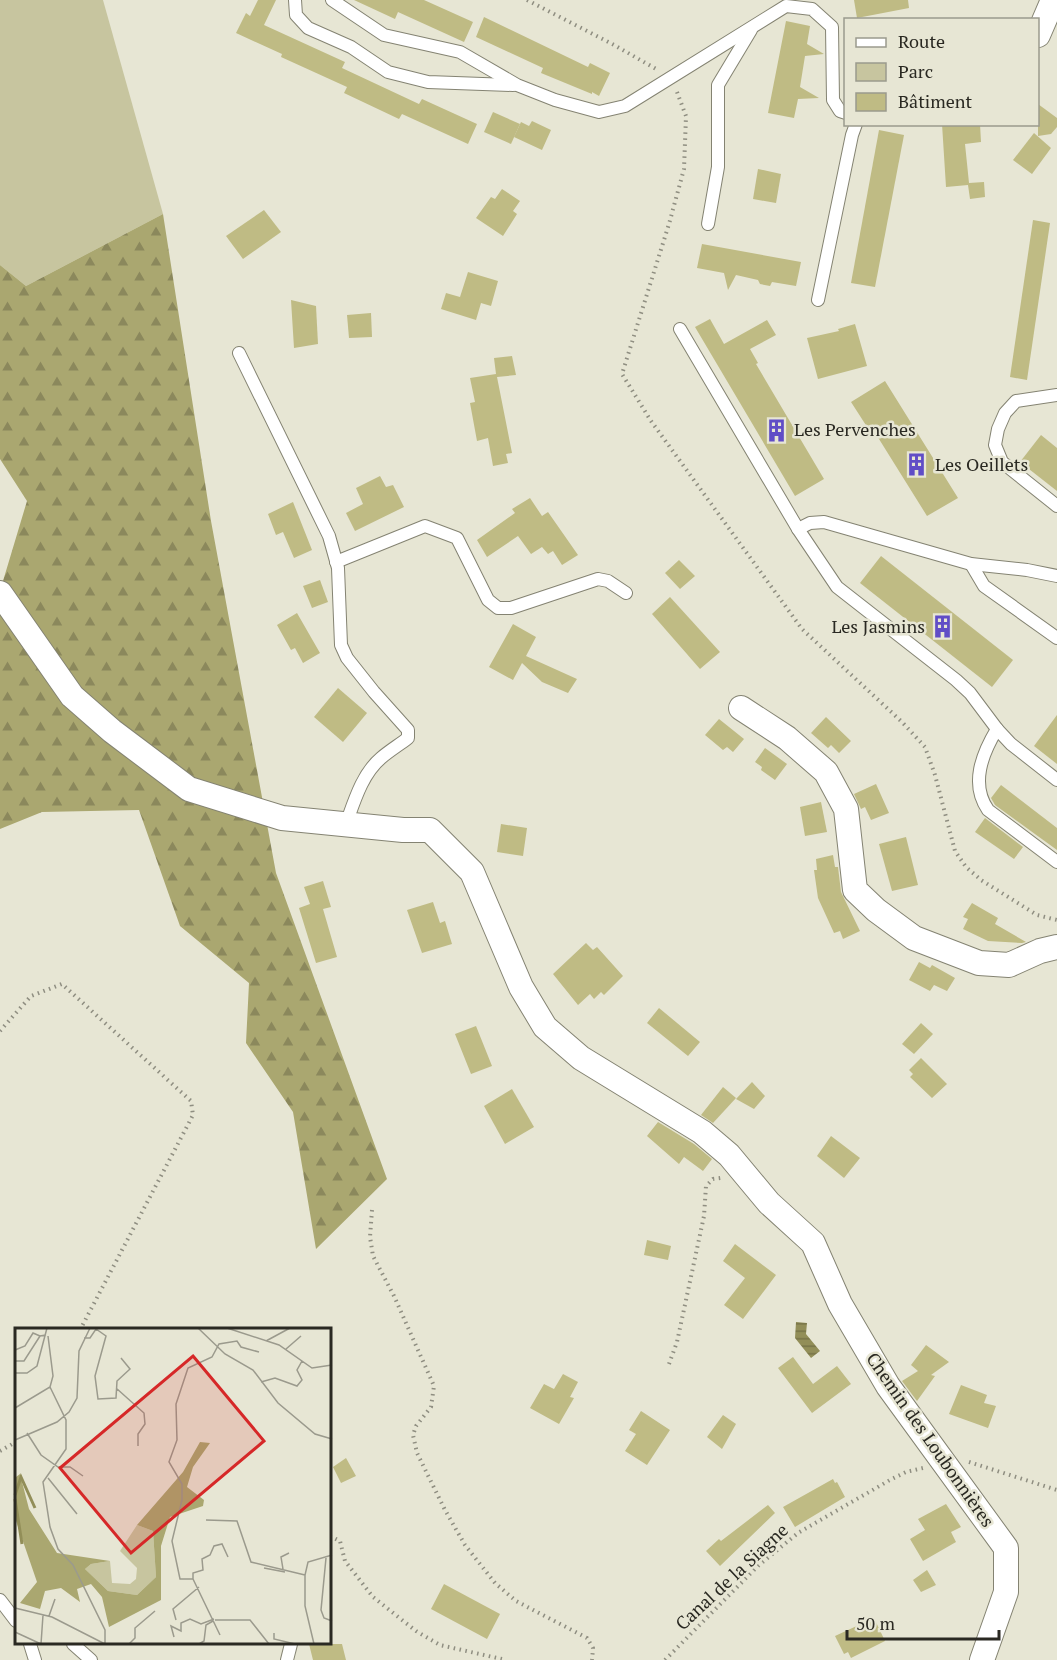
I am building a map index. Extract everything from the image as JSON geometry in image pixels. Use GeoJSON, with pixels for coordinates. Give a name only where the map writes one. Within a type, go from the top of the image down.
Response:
{"type":"FeatureCollection","features":[{"type":"Feature","properties":{"kind":"street"},"geometry":{"type":"LineString","coordinates":[[1039,33],[1053,0]]}},
{"type":"Feature","properties":{"kind":"street","name":"Chemin des Loubonnières"},"geometry":{"type":"LineString","coordinates":[[0,593],[72,696],[112,731],[189,789],[282,818],[403,830],[430,830],[472,872],[521,987],[545,1027],[581,1058],[702,1132],[729,1155],[769,1203],[813,1243],[840,1305],[888,1386],[1006,1548],[1006,1592],[982,1660]]}},
{"type":"Feature","properties":{"kind":"street"},"geometry":{"type":"LineString","coordinates":[[741,708],[787,738],[826,772],[846,809],[855,890],[876,910],[914,938],[979,963],[1009,965],[1040,951],[1057,947]]}},
{"type":"Feature","properties":{"kind":"lane"},"geometry":{"type":"LineString","coordinates":[[295,0],[296,15],[308,28],[351,47],[388,72],[428,82],[517,85]]}},
{"type":"Feature","properties":{"kind":"lane"},"geometry":{"type":"LineString","coordinates":[[332,0],[384,35],[460,52],[517,85],[555,100],[599,112],[625,106],[786,6],[812,9],[832,27],[833,100],[840,111],[844,112]]}},
{"type":"Feature","properties":{"kind":"lane"},"geometry":{"type":"LineString","coordinates":[[708,224],[718,168],[718,85],[753,27]]}},
{"type":"Feature","properties":{"kind":"lane"},"geometry":{"type":"LineString","coordinates":[[818,300],[855,126]]}},
{"type":"Feature","properties":{"kind":"lane"},"geometry":{"type":"LineString","coordinates":[[680,329],[798,529],[837,587],[956,680],[1011,744],[1057,780]]}},
{"type":"Feature","properties":{"kind":"lane"},"geometry":{"type":"LineString","coordinates":[[239,353],[329,536],[336,562],[340,645],[367,684],[408,730],[408,738],[380,759],[372,769],[357,794],[346,824]]}},
{"type":"Feature","properties":{"kind":"lane"},"geometry":{"type":"LineString","coordinates":[[1057,394],[1016,401],[1005,412],[995,445],[1002,462],[1057,506]]}},
{"type":"Feature","properties":{"kind":"lane"},"geometry":{"type":"LineString","coordinates":[[798,529],[810,523],[824,522],[971,564],[1057,576]]}},
{"type":"Feature","properties":{"kind":"lane"},"geometry":{"type":"LineString","coordinates":[[336,562],[425,526],[457,538],[488,600],[498,608],[512,608],[598,579],[608,581],[627,593]]}},
{"type":"Feature","properties":{"kind":"lane"},"geometry":{"type":"LineString","coordinates":[[971,564],[984,586],[1057,638]]}},
{"type":"Feature","properties":{"kind":"lane"},"geometry":{"type":"LineString","coordinates":[[997,729],[982,759],[979,777],[982,801],[988,810],[1057,862]]}},
{"type":"Feature","properties":{"kind":"lane"},"geometry":{"type":"LineString","coordinates":[[6,1606],[15,1620]]}},
{"type":"Feature","properties":{"kind":"lane"},"geometry":{"type":"LineString","coordinates":[[30,1645],[35,1660]]}},
{"type":"Feature","properties":{"kind":"lane"},"geometry":{"type":"LineString","coordinates":[[74,1645],[91,1660]]}},
{"type":"Feature","properties":{"kind":"lane"},"geometry":{"type":"LineString","coordinates":[[287,1660],[291,1645]]}},
{"type":"Feature","properties":{"kind":"path"},"geometry":{"type":"LineString","coordinates":[[0,1031],[31,996],[62,984],[192,1101],[193,1115],[82,1328]]}},
{"type":"Feature","properties":{"kind":"path"},"geometry":{"type":"LineString","coordinates":[[669,1364],[677,1342],[704,1216],[706,1186],[713,1179],[738,1176],[743,1172]]}},
{"type":"Feature","properties":{"kind":"path"},"geometry":{"type":"LineString","coordinates":[[372,1210],[370,1237],[372,1256],[394,1296],[434,1386],[431,1407],[416,1426],[413,1435],[417,1453],[465,1545],[495,1583],[516,1601],[587,1638],[593,1648],[592,1660]]}},
{"type":"Feature","properties":{"kind":"path"},"geometry":{"type":"LineString","coordinates":[[0,1451],[15,1443]]}},
{"type":"Feature","properties":{"kind":"path","name":"Canal de la Siagne"},"geometry":{"type":"LineString","coordinates":[[664,1660],[758,1566],[798,1533],[906,1472],[956,1462],[977,1464],[1057,1490]]}},
{"type":"Feature","properties":{"kind":"path"},"geometry":{"type":"LineString","coordinates":[[332,1537],[340,1541],[345,1561],[373,1597],[416,1632],[440,1645],[506,1660]]}},
{"type":"Feature","properties":{"kind":"green space"},"geometry":{"type":"Polygon","coordinates":[[[0,0],[103,0],[163,214],[26,286],[0,265],[0,0]]]}},
{"type":"Feature","properties":{"kind":"green space"},"geometry":{"type":"Polygon","coordinates":[[[163,214],[211,521],[276,873],[387,1179],[316,1249],[293,1112],[246,1043],[249,983],[180,926],[139,810],[42,812],[0,829],[0,591],[27,501],[0,459],[0,265],[26,286],[163,214]]]}},
{"type":"Feature","properties":{"kind":"shaded area"},"geometry":{"type":"Polygon","coordinates":[[[796,1322],[807,1323],[806,1334],[820,1351],[811,1358],[795,1338],[796,1322]]]}},
{"type":"Feature","properties":{"kind":"building"},"geometry":{"type":"Polygon","coordinates":[[[258,0],[276,0],[264,25],[345,62],[342,68],[419,104],[422,99],[477,124],[468,144],[402,114],[399,119],[344,93],[347,87],[281,57],[282,54],[236,33],[246,13],[250,16],[258,0]]]}},
{"type":"Feature","properties":{"kind":"building"},"geometry":{"type":"Polygon","coordinates":[[[354,0],[424,0],[473,22],[464,42],[398,12],[395,19],[354,0]]]}},
{"type":"Feature","properties":{"kind":"building"},"geometry":{"type":"Polygon","coordinates":[[[854,0],[908,0],[909,8],[857,18],[854,0]]]}},
{"type":"Feature","properties":{"kind":"building"},"geometry":{"type":"Polygon","coordinates":[[[484,17],[588,67],[590,63],[610,73],[599,96],[541,73],[543,68],[476,37],[484,17]]]}},
{"type":"Feature","properties":{"kind":"building"},"geometry":{"type":"Polygon","coordinates":[[[786,21],[810,26],[807,44],[824,54],[805,56],[800,87],[819,98],[798,99],[794,118],[768,113],[786,21]]]}},
{"type":"Feature","properties":{"kind":"building"},"geometry":{"type":"Polygon","coordinates":[[[1039,105],[1057,118],[1057,127],[1051,134],[1038,136],[1039,105]]]}},
{"type":"Feature","properties":{"kind":"building"},"geometry":{"type":"Polygon","coordinates":[[[493,112],[520,124],[511,144],[484,132],[493,112]]]}},
{"type":"Feature","properties":{"kind":"building"},"geometry":{"type":"Polygon","coordinates":[[[532,121],[551,130],[542,150],[514,137],[521,122],[529,126],[532,121]]]}},
{"type":"Feature","properties":{"kind":"building"},"geometry":{"type":"Polygon","coordinates":[[[942,126],[980,126],[981,142],[965,144],[969,183],[984,182],[985,197],[970,199],[968,185],[946,187],[942,126]]]}},
{"type":"Feature","properties":{"kind":"building"},"geometry":{"type":"Polygon","coordinates":[[[879,130],[904,135],[875,287],[851,283],[879,130]]]}},
{"type":"Feature","properties":{"kind":"building"},"geometry":{"type":"Polygon","coordinates":[[[1034,133],[1051,148],[1032,174],[1013,160],[1034,133]]]}},
{"type":"Feature","properties":{"kind":"building"},"geometry":{"type":"Polygon","coordinates":[[[758,169],[781,174],[776,203],[753,199],[758,169]]]}},
{"type":"Feature","properties":{"kind":"building"},"geometry":{"type":"Polygon","coordinates":[[[502,189],[520,201],[513,211],[517,214],[503,236],[476,218],[491,197],[495,199],[502,189]]]}},
{"type":"Feature","properties":{"kind":"building"},"geometry":{"type":"Polygon","coordinates":[[[264,210],[281,232],[243,259],[226,236],[264,210]]]}},
{"type":"Feature","properties":{"kind":"building"},"geometry":{"type":"Polygon","coordinates":[[[1033,220],[1050,223],[1027,380],[1010,377],[1033,220]]]}},
{"type":"Feature","properties":{"kind":"building"},"geometry":{"type":"Polygon","coordinates":[[[702,244],[801,262],[796,286],[772,282],[770,286],[760,284],[758,280],[736,275],[728,290],[724,273],[697,268],[702,244]]]}},
{"type":"Feature","properties":{"kind":"building"},"geometry":{"type":"Polygon","coordinates":[[[468,272],[498,281],[491,306],[481,303],[476,320],[441,309],[446,293],[460,297],[468,272]]]}},
{"type":"Feature","properties":{"kind":"building"},"geometry":{"type":"Polygon","coordinates":[[[291,300],[316,306],[318,344],[294,348],[291,300]]]}},
{"type":"Feature","properties":{"kind":"building"},"geometry":{"type":"Polygon","coordinates":[[[371,313],[372,337],[349,338],[347,315],[371,313]]]}},
{"type":"Feature","properties":{"kind":"building","name":"Les Pervenches"},"geometry":{"type":"Polygon","coordinates":[[[710,319],[724,344],[767,320],[776,335],[750,349],[758,363],[756,364],[824,479],[795,496],[695,327],[710,319]]]}},
{"type":"Feature","properties":{"kind":"building"},"geometry":{"type":"Polygon","coordinates":[[[855,324],[867,366],[818,379],[807,338],[839,331],[838,329],[855,324]]]}},
{"type":"Feature","properties":{"kind":"building"},"geometry":{"type":"Polygon","coordinates":[[[512,356],[516,375],[497,377],[512,453],[506,454],[508,463],[493,466],[488,438],[477,441],[470,403],[475,402],[470,378],[496,374],[494,358],[512,356]]]}},
{"type":"Feature","properties":{"kind":"building","name":"Les Oeillets"},"geometry":{"type":"Polygon","coordinates":[[[885,381],[958,498],[927,516],[874,431],[871,433],[851,402],[885,381]]]}},
{"type":"Feature","properties":{"kind":"building"},"geometry":{"type":"Polygon","coordinates":[[[1041,435],[1057,448],[1057,491],[1020,462],[1041,435]]]}},
{"type":"Feature","properties":{"kind":"building"},"geometry":{"type":"Polygon","coordinates":[[[380,476],[386,487],[393,485],[404,507],[355,531],[346,513],[363,504],[356,488],[380,476]]]}},
{"type":"Feature","properties":{"kind":"building"},"geometry":{"type":"Polygon","coordinates":[[[530,498],[542,516],[548,512],[578,555],[562,565],[553,551],[548,554],[542,547],[531,554],[518,536],[487,557],[477,540],[515,513],[512,509],[530,498]]]}},
{"type":"Feature","properties":{"kind":"building"},"geometry":{"type":"Polygon","coordinates":[[[293,502],[312,550],[294,558],[283,532],[276,535],[268,514],[293,502]]]}},
{"type":"Feature","properties":{"kind":"building","name":"Les Jasmins"},"geometry":{"type":"Polygon","coordinates":[[[881,556],[1013,660],[992,687],[860,583],[881,556]]]}},
{"type":"Feature","properties":{"kind":"building"},"geometry":{"type":"Polygon","coordinates":[[[679,560],[695,576],[680,589],[665,573],[679,560]]]}},
{"type":"Feature","properties":{"kind":"building"},"geometry":{"type":"Polygon","coordinates":[[[320,580],[328,602],[312,608],[303,586],[320,580]]]}},
{"type":"Feature","properties":{"kind":"building"},"geometry":{"type":"Polygon","coordinates":[[[670,597],[720,652],[700,669],[652,614],[670,597]]]}},
{"type":"Feature","properties":{"kind":"building"},"geometry":{"type":"Polygon","coordinates":[[[297,613],[320,653],[303,663],[295,648],[291,650],[277,625],[297,613]]]}},
{"type":"Feature","properties":{"kind":"building"},"geometry":{"type":"Polygon","coordinates":[[[513,624],[536,637],[526,656],[577,679],[568,693],[542,682],[522,663],[513,680],[489,667],[513,624]]]}},
{"type":"Feature","properties":{"kind":"building"},"geometry":{"type":"Polygon","coordinates":[[[338,688],[367,713],[343,742],[314,717],[338,688]]]}},
{"type":"Feature","properties":{"kind":"building"},"geometry":{"type":"Polygon","coordinates":[[[1057,715],[1057,764],[1034,746],[1057,715]]]}},
{"type":"Feature","properties":{"kind":"building"},"geometry":{"type":"Polygon","coordinates":[[[826,717],[851,741],[839,753],[831,745],[828,748],[811,733],[826,717]]]}},
{"type":"Feature","properties":{"kind":"building"},"geometry":{"type":"Polygon","coordinates":[[[719,719],[744,739],[733,752],[727,747],[723,750],[705,735],[719,719]]]}},
{"type":"Feature","properties":{"kind":"building"},"geometry":{"type":"Polygon","coordinates":[[[765,748],[787,764],[775,780],[761,770],[762,767],[755,762],[765,748]]]}},
{"type":"Feature","properties":{"kind":"building"},"geometry":{"type":"Polygon","coordinates":[[[876,784],[889,813],[871,820],[865,807],[861,809],[854,794],[876,784]]]}},
{"type":"Feature","properties":{"kind":"building"},"geometry":{"type":"Polygon","coordinates":[[[1001,785],[1057,828],[1057,850],[995,805],[991,798],[1001,785]]]}},
{"type":"Feature","properties":{"kind":"building"},"geometry":{"type":"Polygon","coordinates":[[[821,802],[827,832],[805,836],[800,807],[821,802]]]}},
{"type":"Feature","properties":{"kind":"building"},"geometry":{"type":"Polygon","coordinates":[[[985,818],[1023,847],[1014,859],[975,832],[985,818]]]}},
{"type":"Feature","properties":{"kind":"building"},"geometry":{"type":"Polygon","coordinates":[[[501,824],[527,828],[523,856],[497,852],[501,824]]]}},
{"type":"Feature","properties":{"kind":"building"},"geometry":{"type":"Polygon","coordinates":[[[906,837],[918,885],[892,891],[879,844],[906,837]]]}},
{"type":"Feature","properties":{"kind":"building"},"geometry":{"type":"Polygon","coordinates":[[[833,855],[835,867],[838,867],[841,892],[860,931],[843,939],[840,931],[834,933],[818,898],[814,870],[817,870],[816,859],[833,855]]]}},
{"type":"Feature","properties":{"kind":"building"},"geometry":{"type":"Polygon","coordinates":[[[323,881],[331,907],[323,909],[337,957],[316,963],[299,908],[310,904],[304,887],[323,881]]]}},
{"type":"Feature","properties":{"kind":"building"},"geometry":{"type":"Polygon","coordinates":[[[433,902],[440,923],[445,921],[452,944],[422,953],[407,910],[433,902]]]}},
{"type":"Feature","properties":{"kind":"building"},"geometry":{"type":"Polygon","coordinates":[[[972,903],[998,918],[995,924],[1026,942],[988,941],[963,929],[968,919],[963,917],[972,903]]]}},
{"type":"Feature","properties":{"kind":"building"},"geometry":{"type":"Polygon","coordinates":[[[586,943],[593,950],[597,947],[623,976],[604,995],[601,992],[594,999],[590,994],[578,1005],[553,974],[586,943]]]}},
{"type":"Feature","properties":{"kind":"building"},"geometry":{"type":"Polygon","coordinates":[[[919,962],[930,968],[932,965],[955,978],[947,991],[934,985],[930,991],[909,980],[919,962]]]}},
{"type":"Feature","properties":{"kind":"building"},"geometry":{"type":"Polygon","coordinates":[[[659,1008],[700,1042],[688,1056],[647,1023],[659,1008]]]}},
{"type":"Feature","properties":{"kind":"building"},"geometry":{"type":"Polygon","coordinates":[[[921,1023],[933,1034],[914,1054],[902,1044],[921,1023]]]}},
{"type":"Feature","properties":{"kind":"building"},"geometry":{"type":"Polygon","coordinates":[[[476,1026],[492,1066],[471,1074],[455,1034],[476,1026]]]}},
{"type":"Feature","properties":{"kind":"building"},"geometry":{"type":"Polygon","coordinates":[[[921,1058],[947,1084],[932,1098],[910,1077],[913,1074],[909,1070],[921,1058]]]}},
{"type":"Feature","properties":{"kind":"building"},"geometry":{"type":"Polygon","coordinates":[[[752,1082],[765,1096],[754,1109],[736,1099],[752,1082]]]}},
{"type":"Feature","properties":{"kind":"building"},"geometry":{"type":"Polygon","coordinates":[[[723,1087],[736,1098],[713,1123],[701,1115],[723,1087]]]}},
{"type":"Feature","properties":{"kind":"building"},"geometry":{"type":"Polygon","coordinates":[[[512,1089],[534,1127],[505,1144],[484,1106],[512,1089]]]}},
{"type":"Feature","properties":{"kind":"building"},"geometry":{"type":"Polygon","coordinates":[[[658,1122],[694,1144],[712,1159],[703,1171],[684,1157],[679,1164],[647,1136],[658,1122]]]}},
{"type":"Feature","properties":{"kind":"building"},"geometry":{"type":"Polygon","coordinates":[[[831,1136],[860,1158],[844,1178],[817,1156],[831,1136]]]}},
{"type":"Feature","properties":{"kind":"building"},"geometry":{"type":"Polygon","coordinates":[[[647,1240],[671,1246],[668,1260],[644,1255],[647,1240]]]}},
{"type":"Feature","properties":{"kind":"building"},"geometry":{"type":"Polygon","coordinates":[[[735,1244],[776,1275],[743,1319],[724,1305],[745,1278],[723,1261],[735,1244]]]}},
{"type":"Feature","properties":{"kind":"building"},"geometry":{"type":"Polygon","coordinates":[[[926,1345],[949,1362],[931,1375],[935,1376],[917,1401],[902,1381],[918,1371],[911,1365],[926,1345]]]}},
{"type":"Feature","properties":{"kind":"building"},"geometry":{"type":"Polygon","coordinates":[[[793,1357],[813,1384],[837,1366],[851,1384],[812,1413],[778,1368],[793,1357]]]}},
{"type":"Feature","properties":{"kind":"building"},"geometry":{"type":"Polygon","coordinates":[[[563,1374],[578,1382],[570,1397],[574,1398],[559,1424],[530,1408],[544,1384],[554,1389],[563,1374]]]}},
{"type":"Feature","properties":{"kind":"building"},"geometry":{"type":"Polygon","coordinates":[[[961,1385],[987,1395],[984,1403],[996,1406],[988,1428],[949,1414],[961,1385]]]}},
{"type":"Feature","properties":{"kind":"building"},"geometry":{"type":"Polygon","coordinates":[[[641,1411],[670,1430],[647,1465],[625,1451],[636,1434],[629,1430],[641,1411]]]}},
{"type":"Feature","properties":{"kind":"building"},"geometry":{"type":"Polygon","coordinates":[[[723,1415],[736,1424],[722,1449],[707,1437],[723,1415]]]}},
{"type":"Feature","properties":{"kind":"building"},"geometry":{"type":"Polygon","coordinates":[[[346,1458],[356,1476],[341,1483],[333,1467],[346,1458]]]}},
{"type":"Feature","properties":{"kind":"building"},"geometry":{"type":"Polygon","coordinates":[[[833,1479],[845,1497],[795,1527],[783,1507],[833,1479]]]}},
{"type":"Feature","properties":{"kind":"building"},"geometry":{"type":"Polygon","coordinates":[[[946,1504],[961,1527],[951,1532],[956,1542],[923,1561],[910,1539],[925,1530],[918,1519],[946,1504]]]}},
{"type":"Feature","properties":{"kind":"building"},"geometry":{"type":"Polygon","coordinates":[[[768,1505],[775,1513],[720,1566],[706,1551],[719,1539],[721,1541],[768,1505]]]}},
{"type":"Feature","properties":{"kind":"building"},"geometry":{"type":"Polygon","coordinates":[[[927,1570],[936,1585],[921,1592],[913,1580],[927,1570]]]}},
{"type":"Feature","properties":{"kind":"building"},"geometry":{"type":"Polygon","coordinates":[[[444,1584],[500,1614],[487,1639],[431,1609],[444,1584]]]}},
{"type":"Feature","properties":{"kind":"building"},"geometry":{"type":"Polygon","coordinates":[[[874,1618],[885,1641],[851,1658],[848,1652],[844,1654],[835,1636],[874,1618]]]}},
{"type":"Feature","properties":{"kind":"building"},"geometry":{"type":"Polygon","coordinates":[[[342,1644],[346,1660],[313,1660],[309,1645],[342,1644]]]}},
{"type":"Feature","properties":{"kind":"place","name":"Les Pervenches"},"geometry":{"type":"Point","coordinates":[776,430]}},
{"type":"Feature","properties":{"kind":"place","name":"Les Oeillets"},"geometry":{"type":"Point","coordinates":[917,465]}},
{"type":"Feature","properties":{"kind":"place","name":"Les Jasmins"},"geometry":{"type":"Point","coordinates":[943,627]}}]}
